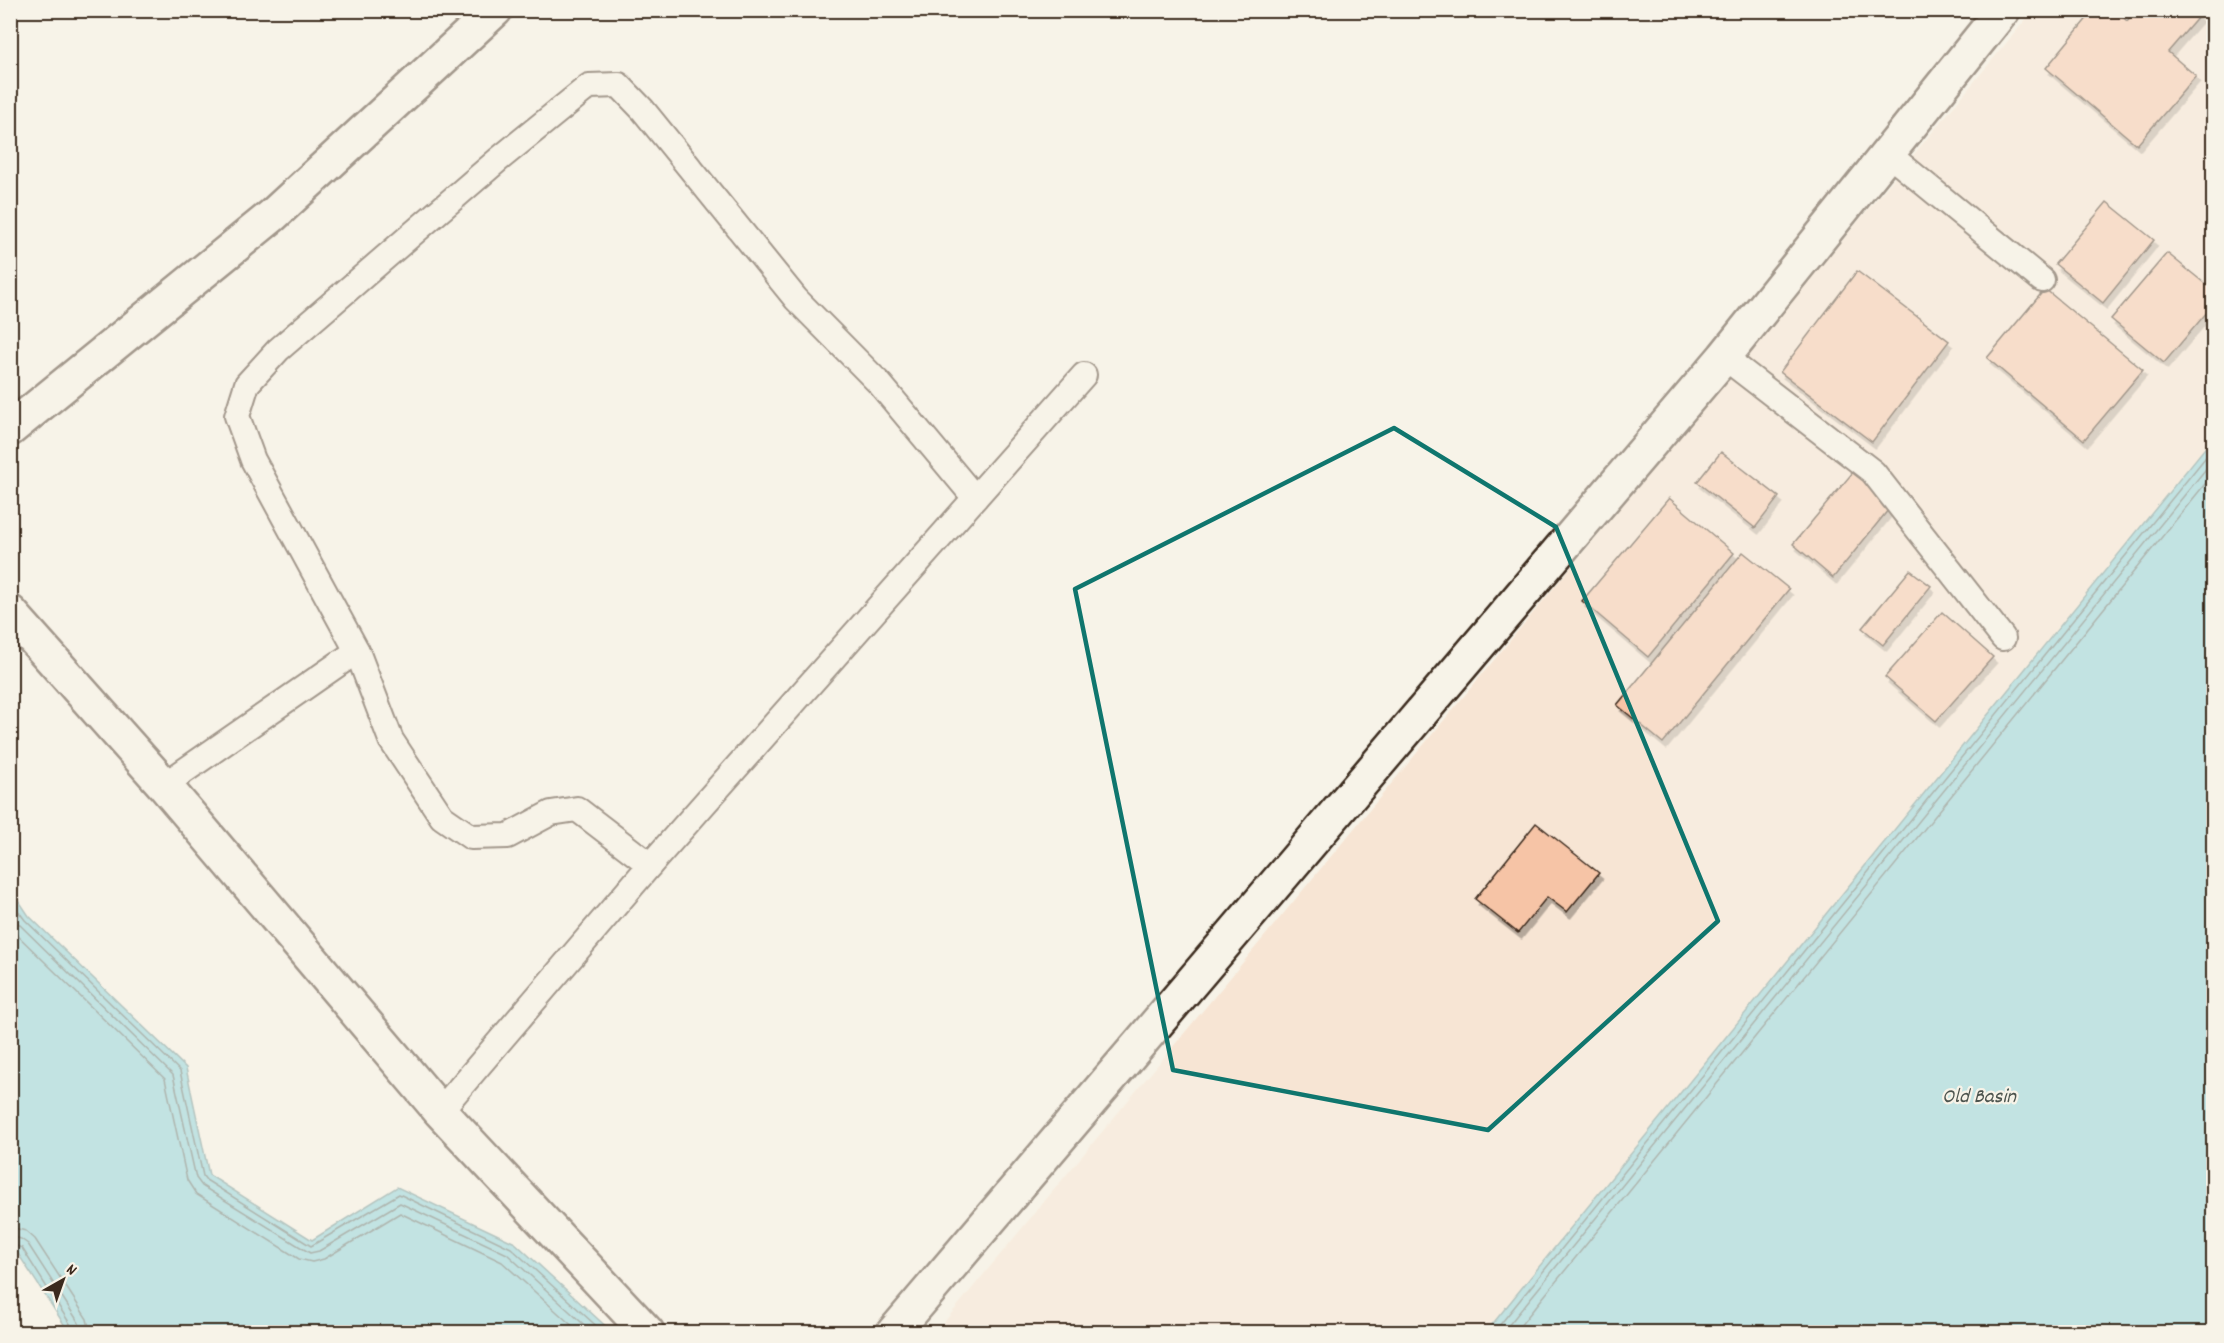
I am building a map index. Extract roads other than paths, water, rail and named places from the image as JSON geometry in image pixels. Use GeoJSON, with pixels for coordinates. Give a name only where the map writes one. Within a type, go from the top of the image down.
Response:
{"type":"FeatureCollection","features":[{"type":"Feature","properties":{"kind":"street"},"geometry":{"type":"LineString","coordinates":[[10,429],[273,215],[495,10]]}},
{"type":"Feature","properties":{"kind":"street"},"geometry":{"type":"LineString","coordinates":[[894,1332],[1724,357],[2003,10]]}},
{"type":"Feature","properties":{"kind":"street"},"geometry":{"type":"LineString","coordinates":[[10,612],[164,785],[440,1111],[647,1332]]}},
{"type":"Feature","properties":{"kind":"lane"},"geometry":{"type":"LineString","coordinates":[[650,865],[577,809],[551,813],[508,836],[471,837],[442,817],[391,740],[357,651],[254,460],[237,416],[247,384],[279,350],[498,160],[589,86],[619,85],[643,110],[796,298],[880,384],[975,498]]}},
{"type":"Feature","properties":{"kind":"lane"},"geometry":{"type":"LineString","coordinates":[[1887,153],[2042,280]]}},
{"type":"Feature","properties":{"kind":"lane"},"geometry":{"type":"LineString","coordinates":[[1724,357],[1873,472],[2003,638]]}},
{"type":"Feature","properties":{"kind":"lane"},"geometry":{"type":"LineString","coordinates":[[440,1111],[650,865],[1084,375]]}},
{"type":"Feature","properties":{"kind":"lane"},"geometry":{"type":"LineString","coordinates":[[164,785],[357,651]]}},
{"type":"Feature","properties":{"kind":"water","name":"Old Basin"},"geometry":{"type":"Polygon","coordinates":[[[2213,438],[2213,1332],[1486,1332],[2213,438]]]}},
{"type":"Feature","properties":{"kind":"water"},"geometry":{"type":"Polygon","coordinates":[[[11,889],[29,916],[186,1068],[209,1175],[312,1240],[397,1187],[515,1243],[612,1332],[69,1332],[17,1252],[11,1249],[11,889]]]}}]}
